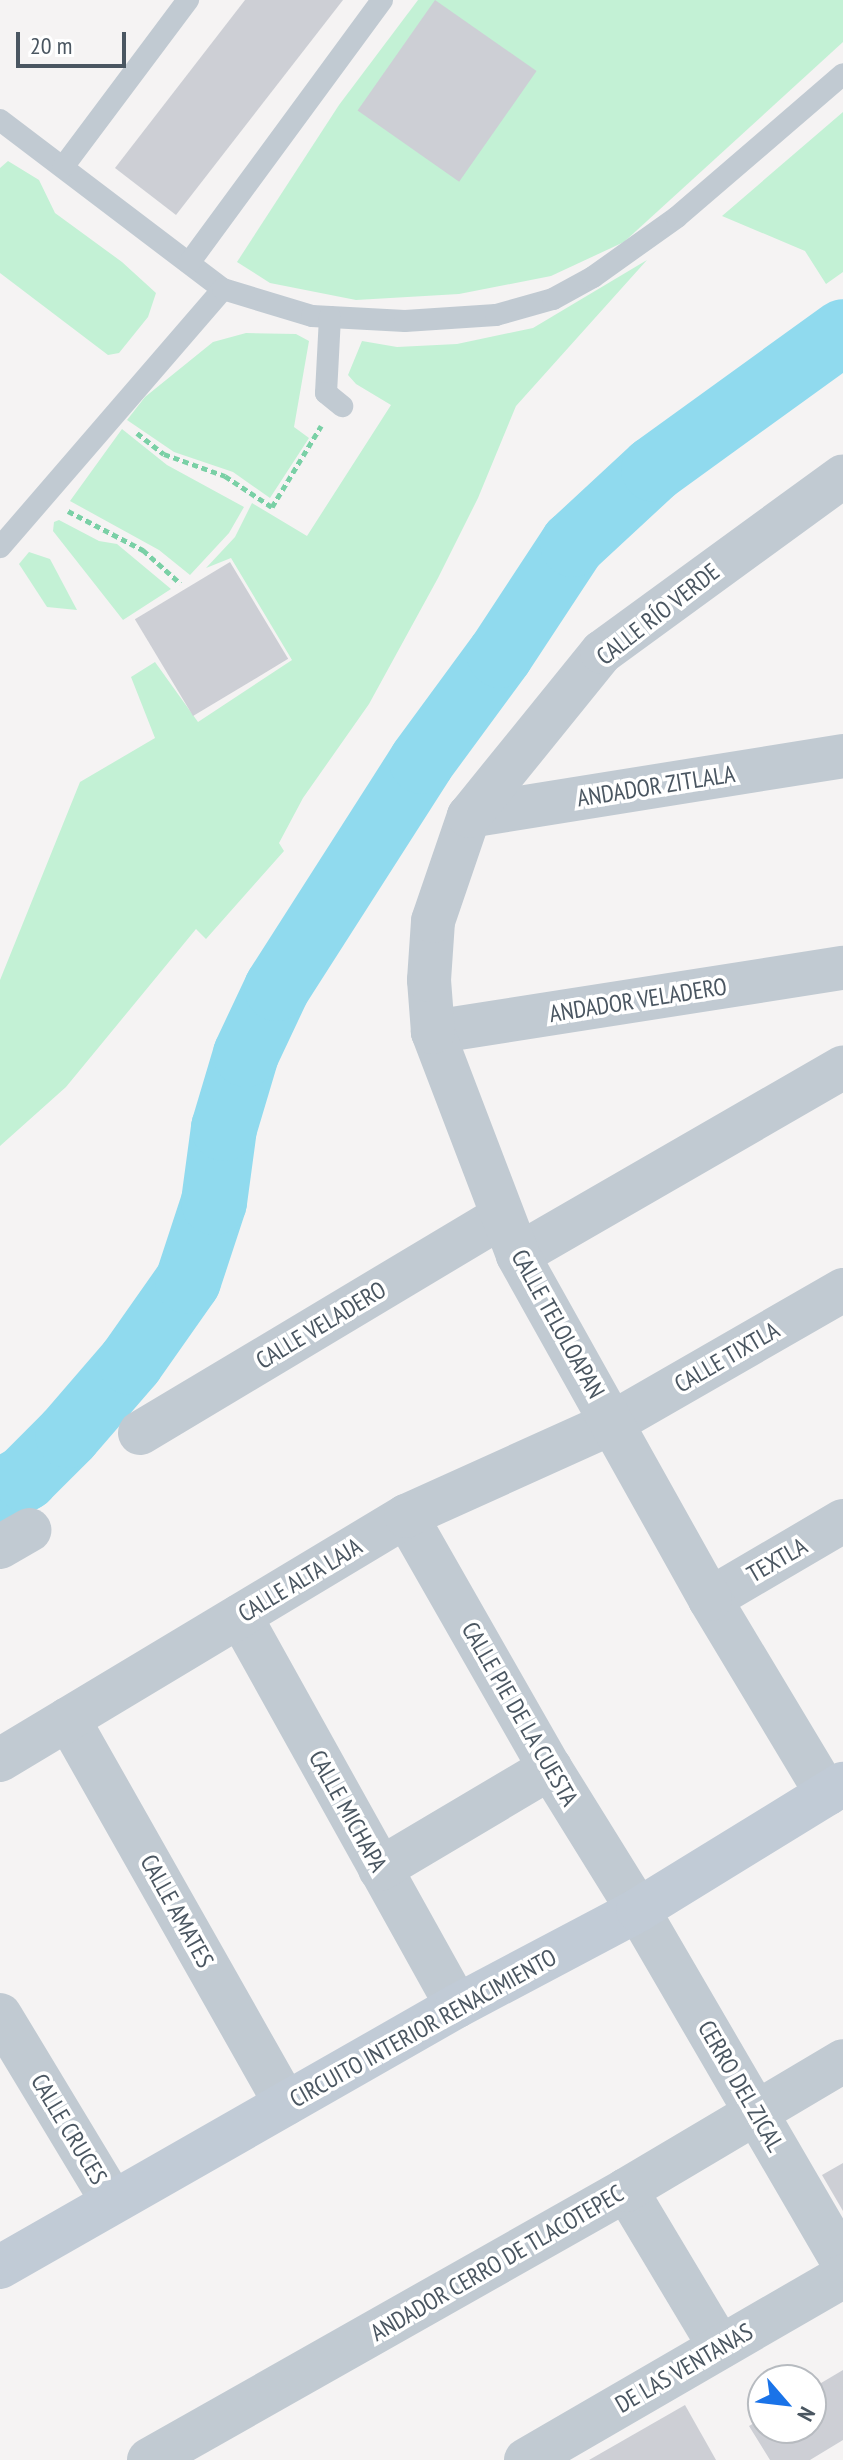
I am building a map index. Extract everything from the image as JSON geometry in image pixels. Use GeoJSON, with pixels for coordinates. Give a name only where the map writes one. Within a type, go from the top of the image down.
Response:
{"type":"FeatureCollection","features":[{"type":"Feature","properties":{"kind":"main road","name":"CIRCUITO INTERIOR RENACIMIENTO"},"geometry":{"type":"LineString","coordinates":[[0,2267],[457,2006],[638,1910],[835,1789]]}},
{"type":"Feature","properties":{"kind":"street","name":"CALLE RÍO VERDE"},"geometry":{"type":"LineString","coordinates":[[469,816],[602,652],[843,476]]}},
{"type":"Feature","properties":{"kind":"street","name":"ANDADOR ZITLALA"},"geometry":{"type":"LineString","coordinates":[[469,816],[843,756]]}},
{"type":"Feature","properties":{"kind":"street","name":"CALLE TELOLOAPAN"},"geometry":{"type":"LineString","coordinates":[[469,816],[433,921],[429,980],[433,1032],[510,1235],[710,1599],[835,1789]]}},
{"type":"Feature","properties":{"kind":"street","name":"ANDADOR VELADERO"},"geometry":{"type":"LineString","coordinates":[[433,1032],[843,968]]}},
{"type":"Feature","properties":{"kind":"street","name":"CALLE VELADERO"},"geometry":{"type":"LineString","coordinates":[[140,1433],[510,1235],[843,1067]]}},
{"type":"Feature","properties":{"kind":"street","name":"CALLE TIXTLA"},"geometry":{"type":"LineString","coordinates":[[612,1423],[843,1290]]}},
{"type":"Feature","properties":{"kind":"street","name":"CALLE ALTA LAJA"},"geometry":{"type":"LineString","coordinates":[[0,1760],[406,1516],[612,1423]]}},
{"type":"Feature","properties":{"kind":"street","name":"CALLE PIE DE LA CUESTA"},"geometry":{"type":"LineString","coordinates":[[406,1516],[550,1768],[638,1910]]}},
{"type":"Feature","properties":{"kind":"street","name":"TEXTLA"},"geometry":{"type":"LineString","coordinates":[[710,1599],[843,1521]]}},
{"type":"Feature","properties":{"kind":"street","name":"CALLE MICHAPA"},"geometry":{"type":"LineString","coordinates":[[240,1616],[457,2006]]}},
{"type":"Feature","properties":{"kind":"street","name":"CALLE AMATES"},"geometry":{"type":"LineString","coordinates":[[68,1719],[286,2104]]}},
{"type":"Feature","properties":{"kind":"street"},"geometry":{"type":"LineString","coordinates":[[380,1869],[550,1768]]}},
{"type":"Feature","properties":{"kind":"street","name":"CERRO DEL ZICAL"},"geometry":{"type":"LineString","coordinates":[[638,1910],[843,2262]]}},
{"type":"Feature","properties":{"kind":"street","name":"CALLE CRUCES"},"geometry":{"type":"LineString","coordinates":[[0,2015],[113,2202]]}},
{"type":"Feature","properties":{"kind":"street","name":"ANDADOR CERRO DE TLACOTEPEC"},"geometry":{"type":"LineString","coordinates":[[149,2460],[626,2190],[843,2061]]}},
{"type":"Feature","properties":{"kind":"street"},"geometry":{"type":"LineString","coordinates":[[626,2190],[720,2347]]}},
{"type":"Feature","properties":{"kind":"street","name":"DE LAS VENTANAS"},"geometry":{"type":"LineString","coordinates":[[526,2460],[843,2276]]}},
{"type":"Feature","properties":{"kind":"lane"},"geometry":{"type":"LineString","coordinates":[[63,167],[188,0]]}},
{"type":"Feature","properties":{"kind":"lane"},"geometry":{"type":"LineString","coordinates":[[189,263],[382,0]]}},
{"type":"Feature","properties":{"kind":"lane"},"geometry":{"type":"LineString","coordinates":[[0,120],[223,289],[312,316],[405,321],[496,315],[553,299],[593,277],[677,217],[843,74]]}},
{"type":"Feature","properties":{"kind":"lane"},"geometry":{"type":"LineString","coordinates":[[0,547],[223,289]]}},
{"type":"Feature","properties":{"kind":"lane"},"geometry":{"type":"LineString","coordinates":[[330,317],[326,393],[339,403]]}},
{"type":"Feature","properties":{"kind":"path"},"geometry":{"type":"LineString","coordinates":[[113,415],[164,454],[225,476],[272,507],[339,403]]}},
{"type":"Feature","properties":{"kind":"path"},"geometry":{"type":"LineString","coordinates":[[43,497],[143,550],[180,583]]}},
{"type":"Feature","properties":{"kind":"green space"},"geometry":{"type":"Polygon","coordinates":[[[418,0],[843,0],[843,42],[624,242],[551,276],[459,294],[356,300],[270,283],[237,262],[339,105],[418,0]]]}},
{"type":"Feature","properties":{"kind":"green space"},"geometry":{"type":"Polygon","coordinates":[[[843,112],[843,272],[826,284],[805,251],[722,216],[843,112]]]}},
{"type":"Feature","properties":{"kind":"green space"},"geometry":{"type":"Polygon","coordinates":[[[8,161],[39,180],[55,213],[122,262],[156,293],[148,317],[119,353],[108,355],[0,273],[0,168],[8,161]]]}},
{"type":"Feature","properties":{"kind":"green space"},"geometry":{"type":"Polygon","coordinates":[[[647,260],[516,406],[478,498],[438,578],[369,704],[303,798],[279,843],[284,851],[206,939],[196,929],[66,1087],[0,1146],[0,980],[80,782],[155,738],[131,677],[155,662],[198,722],[292,660],[231,558],[206,568],[235,537],[252,503],[307,536],[391,405],[356,384],[348,375],[362,341],[397,347],[457,344],[533,328],[647,260]]]}},
{"type":"Feature","properties":{"kind":"green space"},"geometry":{"type":"Polygon","coordinates":[[[246,333],[296,334],[309,341],[294,427],[309,438],[270,498],[233,472],[174,452],[127,420],[145,397],[213,342],[246,333]]]}},
{"type":"Feature","properties":{"kind":"green space"},"geometry":{"type":"Polygon","coordinates":[[[122,429],[167,465],[244,507],[229,533],[190,575],[159,550],[70,501],[122,429]]]}},
{"type":"Feature","properties":{"kind":"green space"},"geometry":{"type":"Polygon","coordinates":[[[59,520],[99,541],[117,544],[171,589],[123,620],[53,531],[54,522],[59,520]]]}},
{"type":"Feature","properties":{"kind":"green space"},"geometry":{"type":"Polygon","coordinates":[[[29,552],[50,559],[77,610],[47,607],[19,564],[29,552]]]}},
{"type":"Feature","properties":{"kind":"building"},"geometry":{"type":"Polygon","coordinates":[[[245,0],[343,0],[176,215],[115,168],[245,0]]]}},
{"type":"Feature","properties":{"kind":"building"},"geometry":{"type":"Polygon","coordinates":[[[435,0],[537,71],[459,182],[358,111],[435,0]]]}},
{"type":"Feature","properties":{"kind":"building"},"geometry":{"type":"Polygon","coordinates":[[[230,562],[288,659],[193,716],[135,619],[230,562]]]}},
{"type":"Feature","properties":{"kind":"building"},"geometry":{"type":"Polygon","coordinates":[[[843,2163],[843,2211],[822,2175],[843,2163]]]}},
{"type":"Feature","properties":{"kind":"building"},"geometry":{"type":"Polygon","coordinates":[[[843,2370],[843,2440],[810,2460],[770,2460],[760,2444],[827,2444],[827,2380],[843,2370]]]}},
{"type":"Feature","properties":{"kind":"building"},"geometry":{"type":"Polygon","coordinates":[[[685,2405],[716,2460],[589,2460],[685,2405]]]}},
{"type":"Feature","properties":{"kind":"waterway"},"geometry":{"type":"LineString","coordinates":[[0,1492],[25,1478],[68,1435],[131,1362],[188,1281],[214,1202],[224,1128],[246,1054],[277,988],[422,761],[500,655],[573,544],[654,469],[843,332]]}}]}
